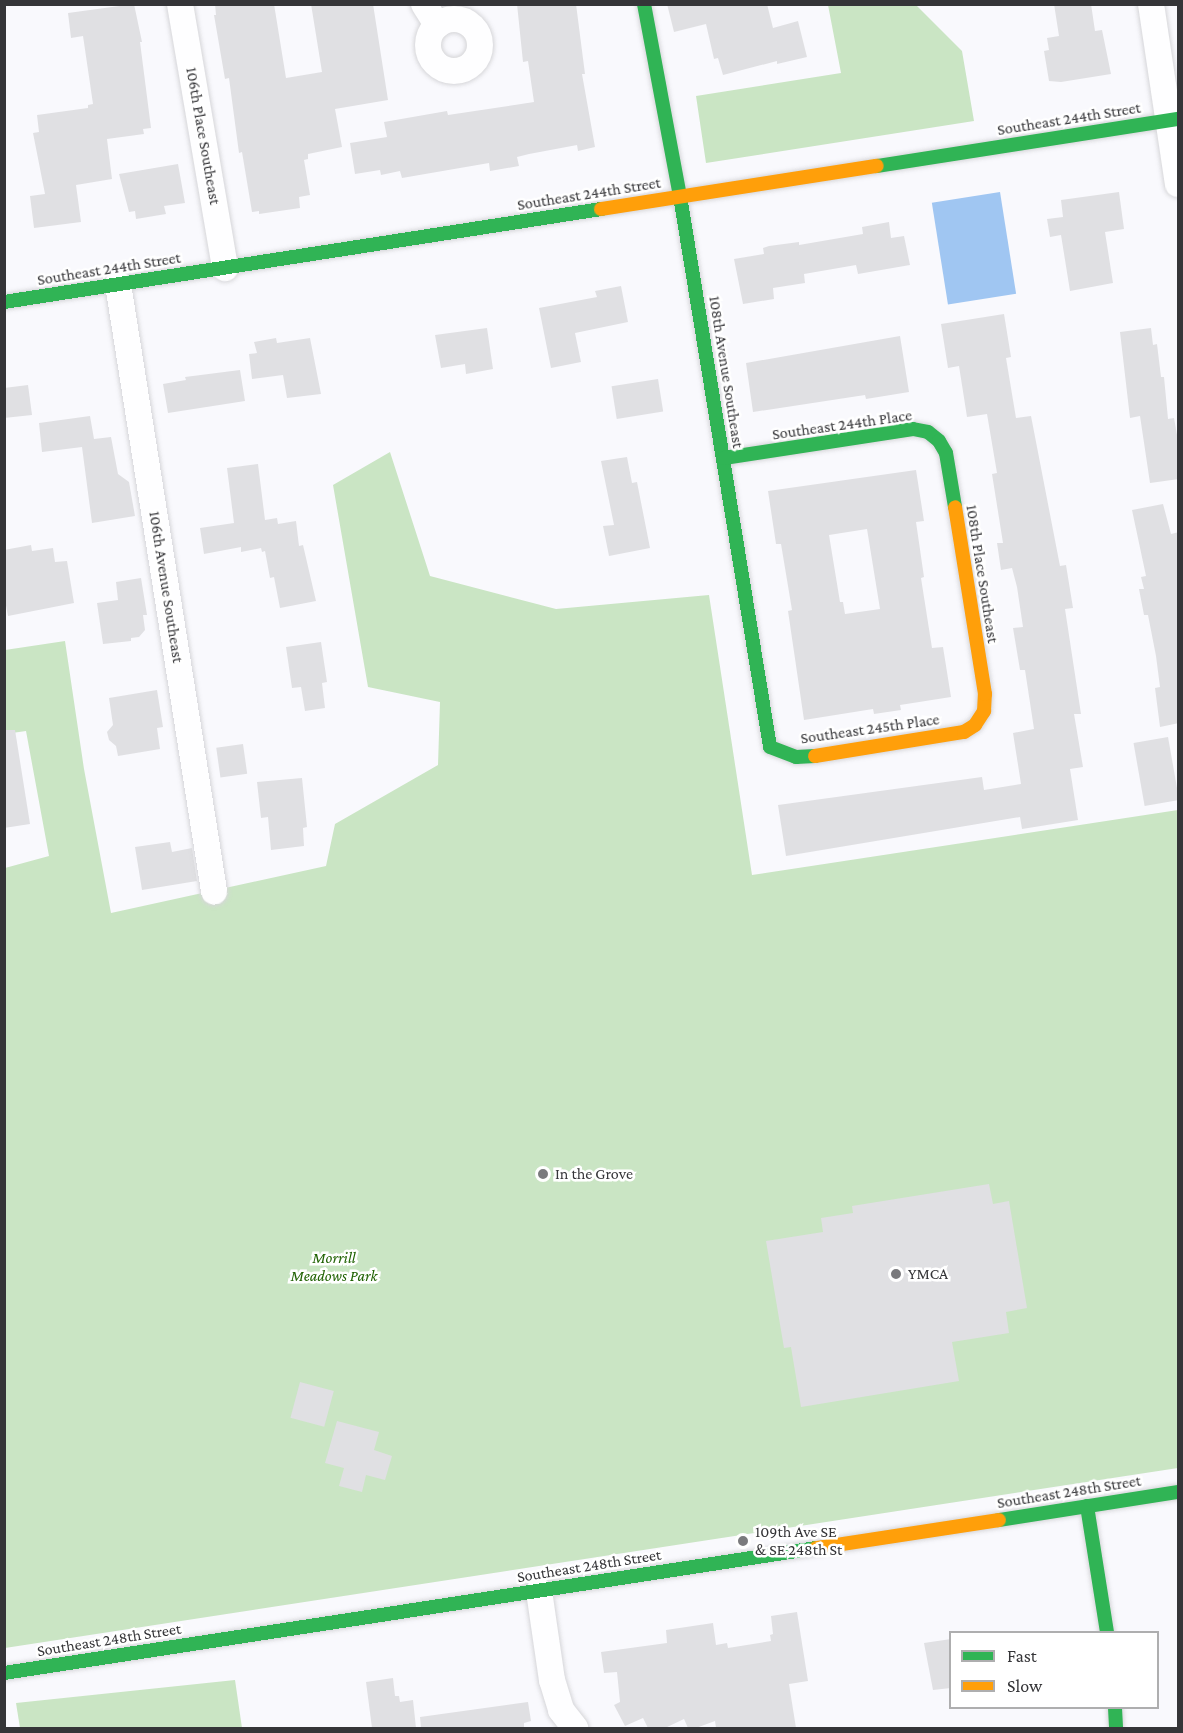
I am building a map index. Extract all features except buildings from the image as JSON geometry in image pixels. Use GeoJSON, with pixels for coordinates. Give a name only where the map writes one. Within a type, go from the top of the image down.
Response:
{"type":"FeatureCollection","features":[{"type":"Feature","properties":{"kind":"street","name":"106th Place Southeast"},"geometry":{"type":"LineString","coordinates":[[180,4],[225,268]]}},
{"type":"Feature","properties":{"kind":"street","name":"108th Avenue Southeast"},"geometry":{"type":"LineString","coordinates":[[644,4],[680,196],[770,747]]}},
{"type":"Feature","properties":{"kind":"street"},"geometry":{"type":"LineString","coordinates":[[1151,4],[1174,120],[1179,184]]}},
{"type":"Feature","properties":{"kind":"street","name":"Southeast 244th Street"},"geometry":{"type":"LineString","coordinates":[[4,302],[1174,120]]}},
{"type":"Feature","properties":{"kind":"street","name":"106th Avenue Southeast"},"geometry":{"type":"LineString","coordinates":[[118,284],[214,891]]}},
{"type":"Feature","properties":{"kind":"street","name":"Southeast 244th Place"},"geometry":{"type":"LineString","coordinates":[[724,458],[913,429],[928,432]]}},
{"type":"Feature","properties":{"kind":"street","name":"108th Place Southeast"},"geometry":{"type":"LineString","coordinates":[[928,432],[946,453],[985,694],[984,711],[975,725]]}},
{"type":"Feature","properties":{"kind":"street","name":"Southeast 245th Place"},"geometry":{"type":"LineString","coordinates":[[770,747],[796,758],[964,732],[975,725]]}},
{"type":"Feature","properties":{"kind":"street","name":"Southeast 248th Street"},"geometry":{"type":"LineString","coordinates":[[4,1673],[1179,1492]]}},
{"type":"Feature","properties":{"kind":"street"},"geometry":{"type":"LineString","coordinates":[[1087,1506],[1107,1631]]}},
{"type":"Feature","properties":{"kind":"street"},"geometry":{"type":"LineString","coordinates":[[538,1591],[552,1680],[561,1710],[575,1728]]}},
{"type":"Feature","properties":{"kind":"street"},"geometry":{"type":"LineString","coordinates":[[1115,1709],[1116,1728]]}},
{"type":"Feature","properties":{"kind":"green space"},"geometry":{"type":"Polygon","coordinates":[[[828,5],[916,5],[962,51],[974,121],[706,163],[696,96],[841,73],[828,5]]]}},
{"type":"Feature","properties":{"kind":"green space","name":"Morrill Meadows Park"},"geometry":{"type":"Polygon","coordinates":[[[390,452],[430,576],[556,609],[709,595],[752,875],[1178,810],[1178,1468],[5,1648],[5,868],[49,856],[26,731],[5,734],[5,650],[65,641],[84,769],[111,913],[326,866],[335,824],[438,765],[440,702],[368,687],[333,485],[390,452]]]}},
{"type":"Feature","properties":{"kind":"green space"},"geometry":{"type":"Polygon","coordinates":[[[235,1680],[242,1728],[20,1728],[16,1703],[235,1680]]]}},
{"type":"Feature","properties":{"kind":"water"},"geometry":{"type":"Polygon","coordinates":[[[1000,192],[1016,294],[948,305],[932,203],[1000,192]]]}},
{"type":"Feature","properties":{"kind":"traffic: fast"},"geometry":{"type":"LineString","coordinates":[[644,4],[680,196],[770,747],[796,757],[815,756]]}},
{"type":"Feature","properties":{"kind":"traffic: fast"},"geometry":{"type":"LineString","coordinates":[[877,166],[1178,119]]}},
{"type":"Feature","properties":{"kind":"traffic: fast"},"geometry":{"type":"LineString","coordinates":[[4,302],[601,209]]}},
{"type":"Feature","properties":{"kind":"traffic: fast"},"geometry":{"type":"LineString","coordinates":[[724,458],[913,429],[928,432],[939,441],[946,453],[955,507]]}},
{"type":"Feature","properties":{"kind":"traffic: fast"},"geometry":{"type":"LineString","coordinates":[[999,1520],[1178,1492]]}},
{"type":"Feature","properties":{"kind":"traffic: fast"},"geometry":{"type":"LineString","coordinates":[[1087,1506],[1107,1631]]}},
{"type":"Feature","properties":{"kind":"traffic: fast"},"geometry":{"type":"LineString","coordinates":[[4,1673],[816,1548]]}},
{"type":"Feature","properties":{"kind":"traffic: fast"},"geometry":{"type":"LineString","coordinates":[[1115,1709],[1116,1728]]}},
{"type":"Feature","properties":{"kind":"traffic: slow"},"geometry":{"type":"LineString","coordinates":[[601,209],[877,166]]}},
{"type":"Feature","properties":{"kind":"traffic: slow"},"geometry":{"type":"LineString","coordinates":[[815,756],[964,732],[975,725],[984,711],[985,694],[955,507]]}},
{"type":"Feature","properties":{"kind":"traffic: slow"},"geometry":{"type":"LineString","coordinates":[[816,1548],[999,1520]]}},
{"type":"Feature","properties":{"kind":"place","name":"In the Grove"},"geometry":{"type":"Point","coordinates":[543,1174]}},
{"type":"Feature","properties":{"kind":"place","name":"YMCA"},"geometry":{"type":"Point","coordinates":[896,1274]}},
{"type":"Feature","properties":{"kind":"place","name":"109th Ave SE & SE 248th St"},"geometry":{"type":"Point","coordinates":[743,1541]}}]}
